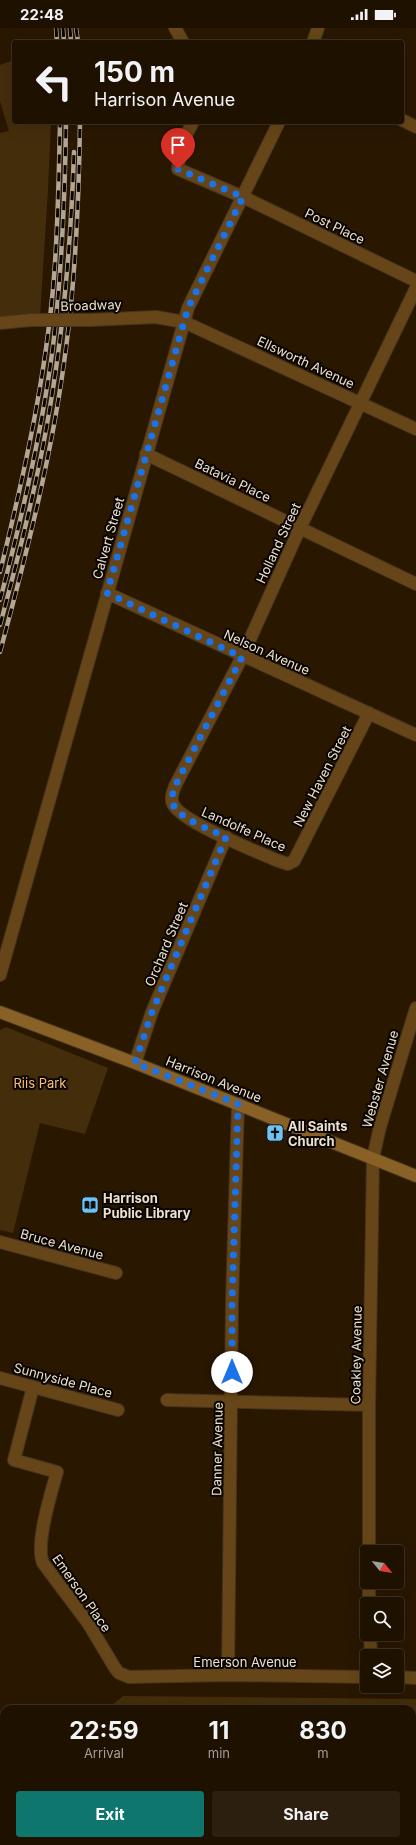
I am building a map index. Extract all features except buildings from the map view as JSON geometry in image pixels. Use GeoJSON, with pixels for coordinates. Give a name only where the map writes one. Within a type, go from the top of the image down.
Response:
{"type":"FeatureCollection","features":[{"type":"Feature","properties":{"kind":"main road","name":"Harrison Avenue"},"geometry":{"type":"LineString","coordinates":[[0,1012],[135,1063],[416,1176]]}},
{"type":"Feature","properties":{"kind":"street"},"geometry":{"type":"LineString","coordinates":[[176,28],[182,40]]}},
{"type":"Feature","properties":{"kind":"street"},"geometry":{"type":"LineString","coordinates":[[314,40],[318,28]]}},
{"type":"Feature","properties":{"kind":"street"},"geometry":{"type":"LineString","coordinates":[[404,121],[416,127]]}},
{"type":"Feature","properties":{"kind":"street","name":"Post Place"},"geometry":{"type":"LineString","coordinates":[[192,124],[180,147],[178,169],[243,197],[416,281]]}},
{"type":"Feature","properties":{"kind":"street","name":"Calvert Street"},"geometry":{"type":"LineString","coordinates":[[0,975],[188,308],[278,124]]}},
{"type":"Feature","properties":{"kind":"street","name":"Holland Street"},"geometry":{"type":"LineString","coordinates":[[176,808],[171,799],[175,786],[242,657],[300,528],[416,288]]}},
{"type":"Feature","properties":{"kind":"street","name":"Broadway"},"geometry":{"type":"LineString","coordinates":[[0,323],[31,320],[90,320],[156,317],[184,322]]}},
{"type":"Feature","properties":{"kind":"street","name":"Ellsworth Avenue"},"geometry":{"type":"LineString","coordinates":[[184,322],[416,429]]}},
{"type":"Feature","properties":{"kind":"street","name":"Batavia Place"},"geometry":{"type":"LineString","coordinates":[[146,454],[416,584]]}},
{"type":"Feature","properties":{"kind":"street","name":"Nelson Avenue"},"geometry":{"type":"LineString","coordinates":[[107,593],[242,657],[369,713],[416,736]]}},
{"type":"Feature","properties":{"kind":"street","name":"New Haven Street"},"geometry":{"type":"LineString","coordinates":[[299,852],[369,713]]}},
{"type":"Feature","properties":{"kind":"street","name":"Landolfe Place"},"geometry":{"type":"LineString","coordinates":[[176,808],[186,818],[288,864],[294,861],[299,852]]}},
{"type":"Feature","properties":{"kind":"street","name":"Orchard Street"},"geometry":{"type":"LineString","coordinates":[[135,1063],[152,1012],[226,837]]}},
{"type":"Feature","properties":{"kind":"street","name":"Webster Avenue"},"geometry":{"type":"LineString","coordinates":[[373,1158],[380,1127],[416,1008]]}},
{"type":"Feature","properties":{"kind":"street","name":"Danner Avenue"},"geometry":{"type":"LineString","coordinates":[[228,1675],[232,1303],[238,1104]]}},
{"type":"Feature","properties":{"kind":"street","name":"Coakley Avenue"},"geometry":{"type":"LineString","coordinates":[[369,1545],[369,1405],[373,1158]]}},
{"type":"Feature","properties":{"kind":"street","name":"Bruce Avenue"},"geometry":{"type":"LineString","coordinates":[[0,1242],[116,1273]]}},
{"type":"Feature","properties":{"kind":"street","name":"Sunnyside Place"},"geometry":{"type":"LineString","coordinates":[[0,1378],[118,1410]]}},
{"type":"Feature","properties":{"kind":"street","name":"Emerson Place"},"geometry":{"type":"LineString","coordinates":[[33,1387],[14,1460],[57,1472],[46,1516],[40,1557],[88,1623],[115,1668],[123,1675]]}},
{"type":"Feature","properties":{"kind":"street"},"geometry":{"type":"LineString","coordinates":[[167,1400],[232,1400],[369,1405]]}},
{"type":"Feature","properties":{"kind":"street","name":"Emerson Avenue"},"geometry":{"type":"LineString","coordinates":[[123,1675],[136,1677],[228,1675],[360,1677]]}},
{"type":"Feature","properties":{"kind":"street"},"geometry":{"type":"LineString","coordinates":[[404,1677],[416,1678]]}},
{"type":"Feature","properties":{"kind":"green space"},"geometry":{"type":"Polygon","coordinates":[[[12,61],[12,124],[51,124],[40,317],[0,320],[0,133],[9,131],[0,101],[0,65],[12,61]]]}},
{"type":"Feature","properties":{"kind":"green space","name":"Riis Park"},"geometry":{"type":"Polygon","coordinates":[[[6,1027],[108,1068],[85,1134],[40,1123],[13,1233],[0,1230],[0,1030],[6,1027]]]}},
{"type":"Feature","properties":{"kind":"green space"},"geometry":{"type":"Polygon","coordinates":[[[123,1696],[416,1699],[416,1705],[112,1705],[123,1696]]]}},
{"type":"Feature","properties":{"kind":"railway"},"geometry":{"type":"LineString","coordinates":[[56,28],[57,40]]}},
{"type":"Feature","properties":{"kind":"railway"},"geometry":{"type":"LineString","coordinates":[[63,28],[64,40]]}},
{"type":"Feature","properties":{"kind":"railway"},"geometry":{"type":"LineString","coordinates":[[70,28],[71,40]]}},
{"type":"Feature","properties":{"kind":"railway"},"geometry":{"type":"LineString","coordinates":[[76,28],[78,40]]}},
{"type":"Feature","properties":{"kind":"railway"},"geometry":{"type":"LineString","coordinates":[[0,572],[26,462],[46,352],[54,277],[60,124]]}},
{"type":"Feature","properties":{"kind":"railway"},"geometry":{"type":"LineString","coordinates":[[0,600],[31,474],[53,346],[59,290],[65,178],[66,124]]}},
{"type":"Feature","properties":{"kind":"railway"},"geometry":{"type":"LineString","coordinates":[[0,652],[20,577],[47,463],[61,387],[75,264],[80,124]]}},
{"type":"Feature","properties":{"kind":"railway"},"geometry":{"type":"LineString","coordinates":[[0,625],[21,546],[33,493],[54,381],[66,283],[74,152]]}},
{"type":"Feature","properties":{"kind":"place","name":"All Saints Church"},"geometry":{"type":"Point","coordinates":[275,1133]}},
{"type":"Feature","properties":{"kind":"place","name":"Harrison Public Library"},"geometry":{"type":"Point","coordinates":[90,1205]}},
{"type":"Feature","properties":{"kind":"route"},"geometry":{"type":"LineString","coordinates":[[178,169],[243,197],[188,308],[107,593],[242,657],[175,786],[171,799],[173,805],[186,818],[226,837],[152,1012],[135,1063],[238,1104],[232,1303],[232,1372]]}}]}
